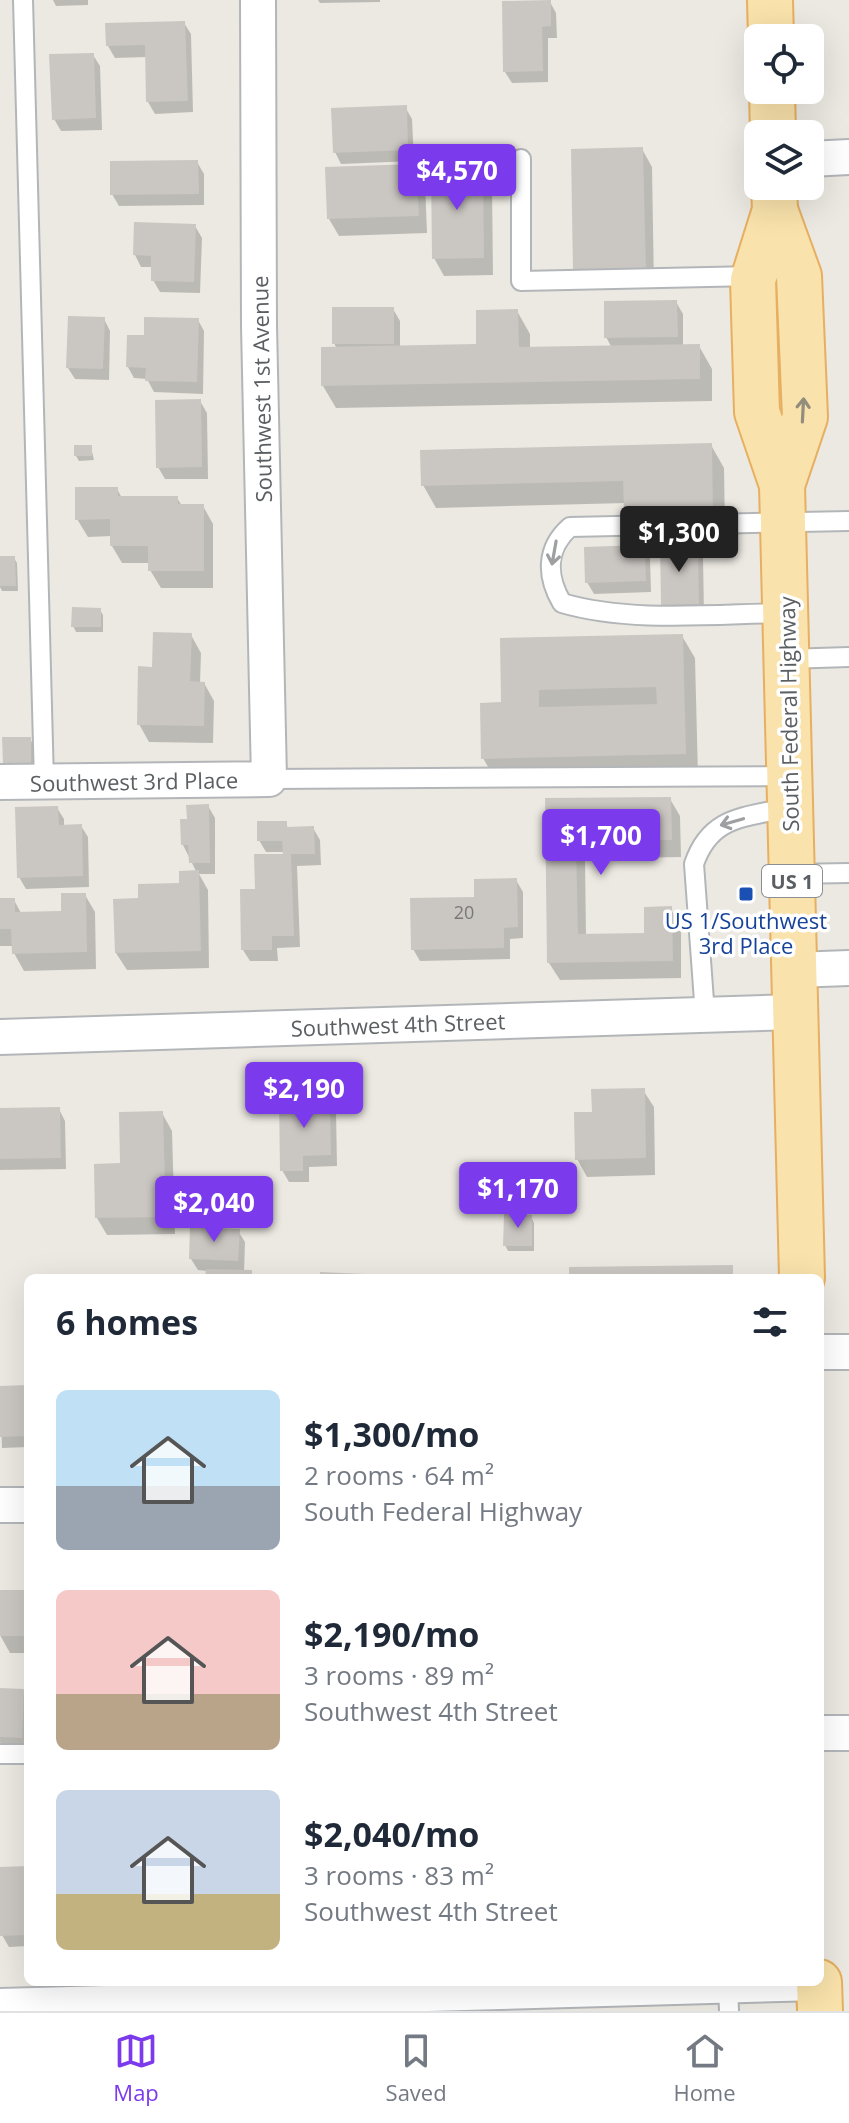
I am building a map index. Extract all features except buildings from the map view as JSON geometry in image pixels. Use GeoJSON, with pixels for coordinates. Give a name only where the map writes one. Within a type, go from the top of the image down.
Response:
{"type":"FeatureCollection","features":[{"type":"Feature","properties":{"kind":"main road"},"geometry":{"type":"LineString","coordinates":[[770,0],[771,24]]}},
{"type":"Feature","properties":{"kind":"main road","name":"South Federal Highway"},"geometry":{"type":"LineString","coordinates":[[774,200],[755,276],[757,412],[783,504],[802,1274]]}},
{"type":"Feature","properties":{"kind":"main road","name":"South Federal Highway"},"geometry":{"type":"LineString","coordinates":[[776,200],[799,276],[805,417],[783,504]]}},
{"type":"Feature","properties":{"kind":"street","name":"Southwest 1st Avenue"},"geometry":{"type":"LineString","coordinates":[[258,0],[259,326],[269,779]]}},
{"type":"Feature","properties":{"kind":"street"},"geometry":{"type":"LineString","coordinates":[[824,158],[849,157]]}},
{"type":"Feature","properties":{"kind":"street","name":"Southwest 3rd Place"},"geometry":{"type":"LineString","coordinates":[[0,782],[269,779]]}},
{"type":"Feature","properties":{"kind":"street","name":"Southwest 4th Street"},"geometry":{"type":"LineString","coordinates":[[0,1037],[705,1015],[795,991],[849,968]]}},
{"type":"Feature","properties":{"kind":"street"},"geometry":{"type":"LineString","coordinates":[[824,1352],[849,1352]]}},
{"type":"Feature","properties":{"kind":"street"},"geometry":{"type":"LineString","coordinates":[[0,1505],[24,1505]]}},
{"type":"Feature","properties":{"kind":"street"},"geometry":{"type":"LineString","coordinates":[[824,1733],[849,1733]]}},
{"type":"Feature","properties":{"kind":"street"},"geometry":{"type":"LineString","coordinates":[[0,2006],[719,1991],[820,1992]]}},
{"type":"Feature","properties":{"kind":"lane"},"geometry":{"type":"LineString","coordinates":[[23,0],[44,782]]}},
{"type":"Feature","properties":{"kind":"lane"},"geometry":{"type":"LineString","coordinates":[[521,159],[521,281],[755,276]]}},
{"type":"Feature","properties":{"kind":"lane"},"geometry":{"type":"LineString","coordinates":[[785,613],[680,615],[585,610],[562,603],[553,589],[552,553],[557,538],[570,527],[783,504],[849,521]]}},
{"type":"Feature","properties":{"kind":"lane"},"geometry":{"type":"LineString","coordinates":[[786,659],[849,657]]}},
{"type":"Feature","properties":{"kind":"lane"},"geometry":{"type":"LineString","coordinates":[[269,779],[790,792]]}},
{"type":"Feature","properties":{"kind":"lane"},"geometry":{"type":"LineString","coordinates":[[705,1015],[694,864],[701,843],[720,825],[790,792]]}},
{"type":"Feature","properties":{"kind":"lane"},"geometry":{"type":"LineString","coordinates":[[792,874],[849,873]]}},
{"type":"Feature","properties":{"kind":"lane"},"geometry":{"type":"LineString","coordinates":[[0,1754],[24,1754]]}},
{"type":"Feature","properties":{"kind":"place","name":"US 1/Southwest 3rd Place"},"geometry":{"type":"Point","coordinates":[746,894]}}]}
